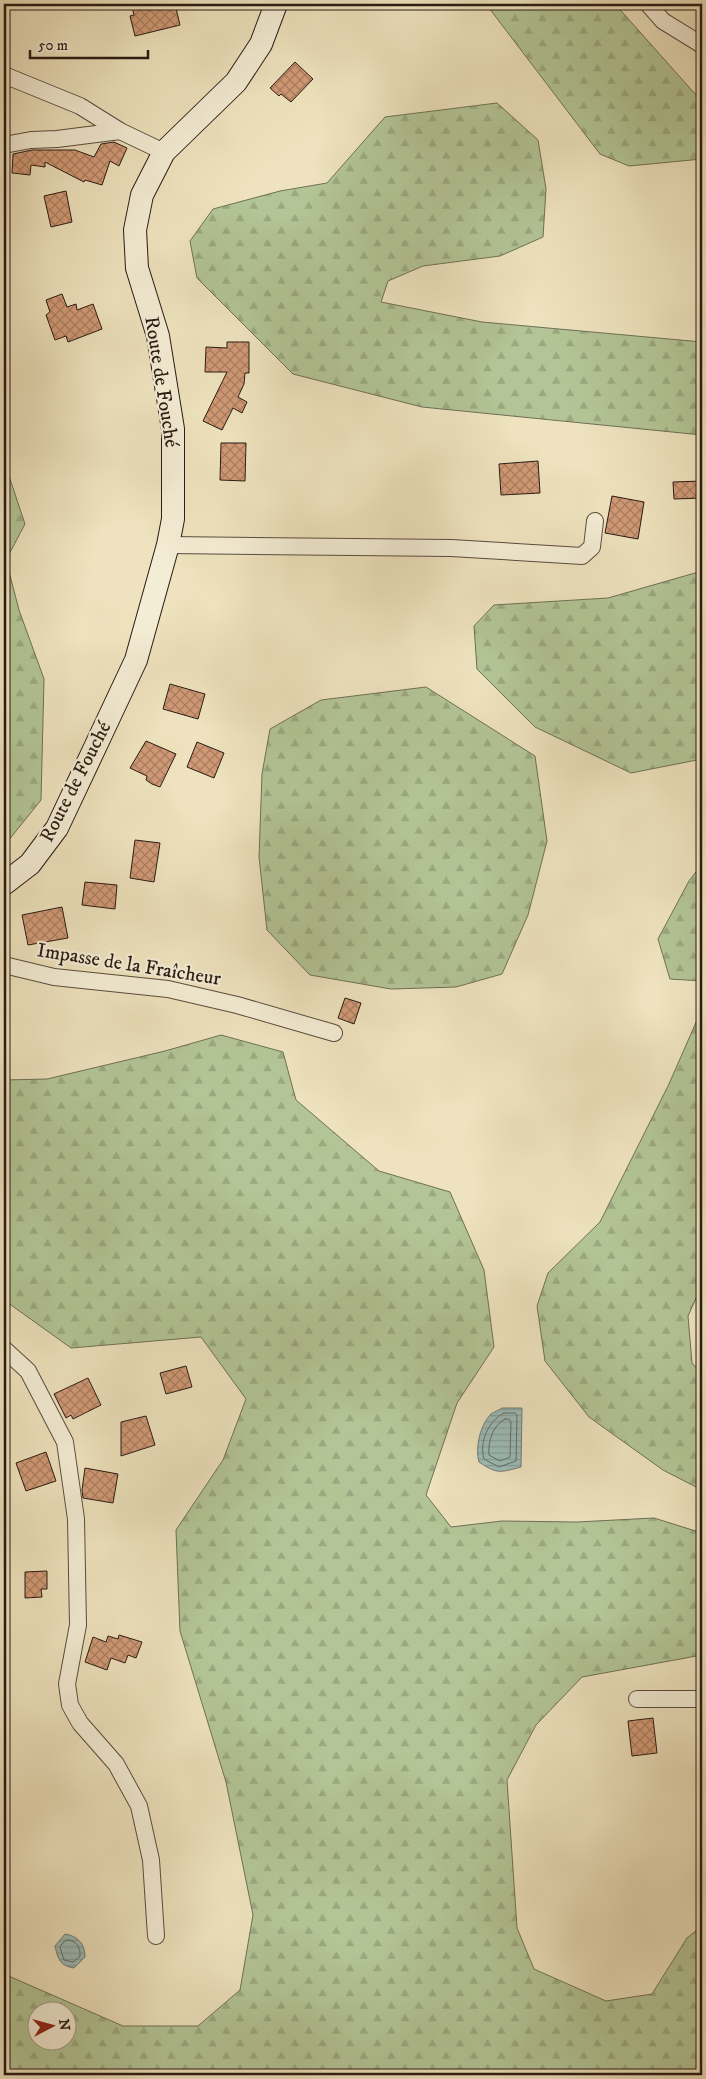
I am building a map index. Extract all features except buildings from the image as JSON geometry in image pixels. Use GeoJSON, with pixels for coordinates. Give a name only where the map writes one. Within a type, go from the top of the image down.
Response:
{"type":"FeatureCollection","features":[{"type":"Feature","properties":{"kind":"main road","name":"Route de Fouché"},"geometry":{"type":"LineString","coordinates":[[4,884],[30,864],[57,828],[136,660],[168,545],[173,519],[172,429],[158,336],[137,268],[135,230],[142,195],[164,152],[236,82],[261,44],[276,4]]}},
{"type":"Feature","properties":{"kind":"street"},"geometry":{"type":"LineString","coordinates":[[648,4],[663,21],[702,45]]}},
{"type":"Feature","properties":{"kind":"street"},"geometry":{"type":"LineString","coordinates":[[4,75],[80,106],[120,131],[164,152]]}},
{"type":"Feature","properties":{"kind":"street"},"geometry":{"type":"LineString","coordinates":[[4,145],[31,140],[120,131]]}},
{"type":"Feature","properties":{"kind":"street"},"geometry":{"type":"LineString","coordinates":[[168,545],[451,548],[582,556],[592,547],[595,520]]}},
{"type":"Feature","properties":{"kind":"street","name":"Impasse de la Fraîcheur"},"geometry":{"type":"LineString","coordinates":[[4,965],[54,977],[168,989],[237,1005],[334,1033]]}},
{"type":"Feature","properties":{"kind":"street"},"geometry":{"type":"LineString","coordinates":[[4,1349],[28,1371],[65,1442],[76,1519],[78,1625],[67,1684],[70,1705],[80,1723],[116,1764],[139,1806],[151,1860],[156,1936]]}},
{"type":"Feature","properties":{"kind":"street"},"geometry":{"type":"LineString","coordinates":[[637,1699],[702,1699]]}},
{"type":"Feature","properties":{"kind":"green space"},"geometry":{"type":"Polygon","coordinates":[[[486,4],[615,4],[696,95],[702,98],[702,159],[629,166],[600,154],[486,4]]]}},
{"type":"Feature","properties":{"kind":"green space"},"geometry":{"type":"Polygon","coordinates":[[[497,103],[538,140],[546,189],[543,237],[500,256],[423,266],[388,281],[381,302],[482,322],[702,342],[702,435],[422,407],[293,374],[197,278],[190,241],[213,209],[280,191],[327,183],[385,117],[497,103]]]}},
{"type":"Feature","properties":{"kind":"green space"},"geometry":{"type":"Polygon","coordinates":[[[4,461],[25,524],[6,560],[19,610],[44,679],[41,800],[4,846],[4,461]]]}},
{"type":"Feature","properties":{"kind":"green space"},"geometry":{"type":"Polygon","coordinates":[[[702,571],[702,759],[631,773],[535,727],[477,669],[474,626],[494,605],[608,598],[702,571]]]}},
{"type":"Feature","properties":{"kind":"green space"},"geometry":{"type":"Polygon","coordinates":[[[426,687],[535,756],[547,841],[528,915],[502,974],[456,987],[391,989],[310,975],[267,930],[259,857],[262,774],[270,729],[321,700],[426,687]]]}},
{"type":"Feature","properties":{"kind":"green space"},"geometry":{"type":"Polygon","coordinates":[[[702,864],[702,981],[670,979],[658,939],[689,881],[702,864]]]}},
{"type":"Feature","properties":{"kind":"green space"},"geometry":{"type":"Polygon","coordinates":[[[701,1011],[702,1285],[688,1316],[692,1363],[702,1374],[702,1490],[663,1470],[589,1417],[545,1361],[537,1306],[548,1273],[600,1222],[669,1084],[701,1011]]]}},
{"type":"Feature","properties":{"kind":"green space"},"geometry":{"type":"Polygon","coordinates":[[[221,1035],[283,1052],[296,1100],[379,1171],[450,1192],[484,1270],[494,1347],[457,1403],[426,1495],[451,1527],[502,1521],[577,1522],[654,1518],[702,1533],[702,1655],[582,1677],[536,1725],[507,1780],[517,1928],[534,1969],[606,2001],[652,1994],[687,1938],[702,1926],[702,2075],[4,2075],[4,1974],[68,2002],[28,2002],[28,2052],[78,2052],[78,2006],[123,2026],[198,2026],[240,1990],[253,1915],[226,1782],[180,1631],[176,1530],[223,1460],[246,1399],[201,1337],[71,1348],[4,1300],[4,1080],[47,1079],[165,1051],[221,1035]]]}},
{"type":"Feature","properties":{"kind":"water"},"geometry":{"type":"Polygon","coordinates":[[[502,1408],[522,1408],[521,1467],[495,1471],[479,1462],[479,1437],[487,1419],[491,1414],[502,1408]]]}},
{"type":"Feature","properties":{"kind":"water"},"geometry":{"type":"Polygon","coordinates":[[[65,1934],[80,1941],[84,1948],[85,1957],[74,1968],[63,1964],[56,1951],[55,1946],[65,1934]]]}}]}
